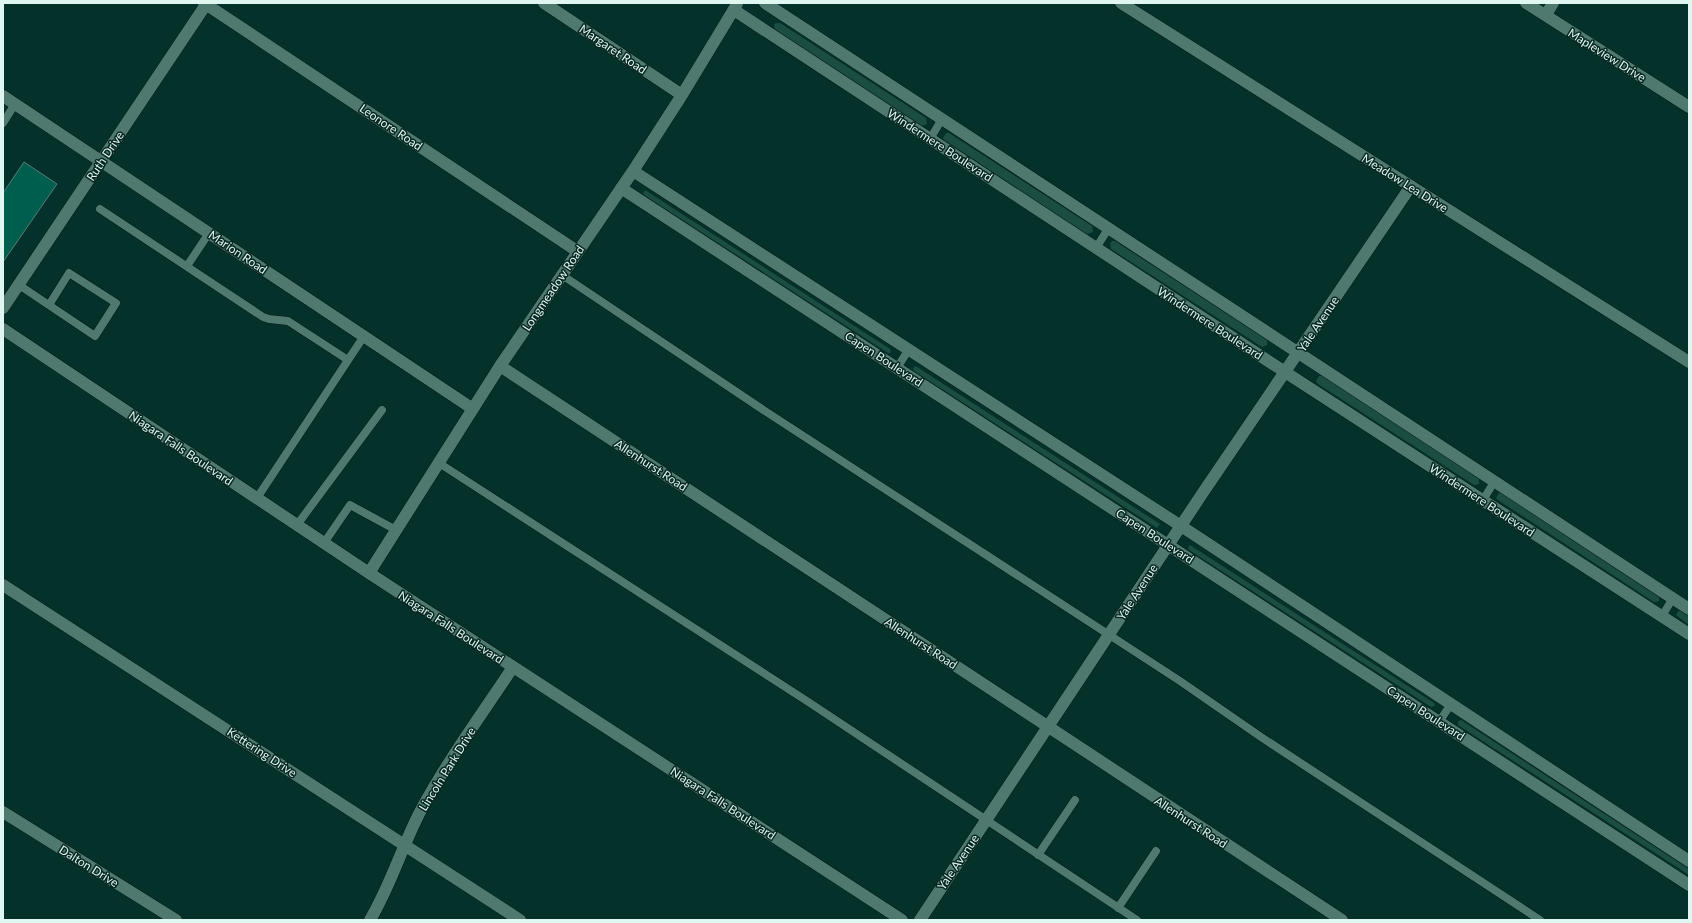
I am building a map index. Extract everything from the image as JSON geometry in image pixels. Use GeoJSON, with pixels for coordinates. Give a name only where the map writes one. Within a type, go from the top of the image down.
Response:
{"type":"FeatureCollection","features":[{"type":"Feature","properties":{"kind":"street","name":"Ruth Drive"},"geometry":{"type":"LineString","coordinates":[[3,308],[206,3]]}},
{"type":"Feature","properties":{"kind":"street","name":"Leonore Road"},"geometry":{"type":"LineString","coordinates":[[206,3],[578,252]]}},
{"type":"Feature","properties":{"kind":"street","name":"Margaret Road"},"geometry":{"type":"LineString","coordinates":[[544,3],[682,95]]}},
{"type":"Feature","properties":{"kind":"street","name":"Windermere Boulevard"},"geometry":{"type":"LineString","coordinates":[[766,3],[1689,609]]}},
{"type":"Feature","properties":{"kind":"street","name":"Meadow Lea Drive"},"geometry":{"type":"LineString","coordinates":[[1121,3],[1689,362]]}},
{"type":"Feature","properties":{"kind":"street","name":"Mapleview Drive"},"geometry":{"type":"LineString","coordinates":[[1526,3],[1689,107]]}},
{"type":"Feature","properties":{"kind":"street"},"geometry":{"type":"LineString","coordinates":[[1546,15],[1553,3]]}},
{"type":"Feature","properties":{"kind":"street","name":"Longmeadow Road"},"geometry":{"type":"LineString","coordinates":[[369,573],[500,366],[633,171],[682,95],[736,6]]}},
{"type":"Feature","properties":{"kind":"street","name":"Windermere Boulevard"},"geometry":{"type":"LineString","coordinates":[[736,6],[930,139],[1285,372],[1689,634]]}},
{"type":"Feature","properties":{"kind":"street","name":"Marion Road"},"geometry":{"type":"LineString","coordinates":[[3,96],[473,409]]}},
{"type":"Feature","properties":{"kind":"street","name":"Capen Boulevard"},"geometry":{"type":"LineString","coordinates":[[633,171],[1181,526],[1689,861]]}},
{"type":"Feature","properties":{"kind":"street","name":"Yale Avenue"},"geometry":{"type":"LineString","coordinates":[[920,920],[1168,545],[1410,186]]}},
{"type":"Feature","properties":{"kind":"street","name":"Capen Boulevard"},"geometry":{"type":"LineString","coordinates":[[621,188],[1689,885]]}},
{"type":"Feature","properties":{"kind":"street","name":"Niagara Falls Boulevard"},"geometry":{"type":"LineString","coordinates":[[3,329],[369,573],[902,920]]}},
{"type":"Feature","properties":{"kind":"street","name":"Allenhurst Road"},"geometry":{"type":"LineString","coordinates":[[500,366],[1342,920]]}},
{"type":"Feature","properties":{"kind":"street","name":"Kettering Drive"},"geometry":{"type":"LineString","coordinates":[[3,585],[520,920]]}},
{"type":"Feature","properties":{"kind":"street","name":"Lincoln Park Drive"},"geometry":{"type":"LineString","coordinates":[[370,920],[381,902],[420,812],[438,779],[513,667]]}},
{"type":"Feature","properties":{"kind":"street","name":"Dalton Drive"},"geometry":{"type":"LineString","coordinates":[[3,812],[176,920]]}},
{"type":"Feature","properties":{"kind":"lane"},"geometry":{"type":"LineString","coordinates":[[3,124],[15,104]]}},
{"type":"Feature","properties":{"kind":"lane"},"geometry":{"type":"LineString","coordinates":[[930,139],[942,119]]}},
{"type":"Feature","properties":{"kind":"lane"},"geometry":{"type":"LineString","coordinates":[[100,209],[263,317],[288,321],[348,360]]}},
{"type":"Feature","properties":{"kind":"lane"},"geometry":{"type":"LineString","coordinates":[[1096,248],[1108,228]]}},
{"type":"Feature","properties":{"kind":"lane"},"geometry":{"type":"LineString","coordinates":[[187,266],[209,233]]}},
{"type":"Feature","properties":{"kind":"lane"},"geometry":{"type":"LineString","coordinates":[[19,285],[48,305],[95,336],[116,303],[69,273],[48,305]]}},
{"type":"Feature","properties":{"kind":"lane"},"geometry":{"type":"LineString","coordinates":[[562,275],[768,413],[1540,920]]}},
{"type":"Feature","properties":{"kind":"lane"},"geometry":{"type":"LineString","coordinates":[[257,498],[364,336]]}},
{"type":"Feature","properties":{"kind":"lane"},"geometry":{"type":"LineString","coordinates":[[897,368],[909,350]]}},
{"type":"Feature","properties":{"kind":"lane"},"geometry":{"type":"LineString","coordinates":[[297,525],[382,410]]}},
{"type":"Feature","properties":{"kind":"lane"},"geometry":{"type":"LineString","coordinates":[[439,463],[810,703],[1137,920]]}},
{"type":"Feature","properties":{"kind":"lane"},"geometry":{"type":"LineString","coordinates":[[1483,500],[1494,482]]}},
{"type":"Feature","properties":{"kind":"lane"},"geometry":{"type":"LineString","coordinates":[[324,543],[350,505],[396,530]]}},
{"type":"Feature","properties":{"kind":"lane"},"geometry":{"type":"LineString","coordinates":[[1662,616],[1673,598]]}},
{"type":"Feature","properties":{"kind":"lane"},"geometry":{"type":"LineString","coordinates":[[1439,722],[1451,704]]}},
{"type":"Feature","properties":{"kind":"lane"},"geometry":{"type":"LineString","coordinates":[[1038,855],[1075,800]]}},
{"type":"Feature","properties":{"kind":"lane"},"geometry":{"type":"LineString","coordinates":[[1118,908],[1156,851]]}},
{"type":"Feature","properties":{"kind":"green space"},"geometry":{"type":"Polygon","coordinates":[[[780,23],[926,118],[927,124],[922,126],[775,30],[774,24],[780,23]]]}},
{"type":"Feature","properties":{"kind":"green space"},"geometry":{"type":"Polygon","coordinates":[[[946,133],[949,133],[1092,226],[1093,232],[1087,234],[944,140],[943,138],[946,133]]]}},
{"type":"Feature","properties":{"kind":"green space"},"geometry":{"type":"Polygon","coordinates":[[[645,190],[890,349],[891,353],[888,353],[644,195],[643,193],[645,190]]]}},
{"type":"Feature","properties":{"kind":"green space"},"geometry":{"type":"Polygon","coordinates":[[[1115,241],[1267,340],[1267,345],[1262,347],[1111,249],[1110,243],[1115,241]]]}},
{"type":"Feature","properties":{"kind":"green space"},"geometry":{"type":"Polygon","coordinates":[[[915,366],[1160,524],[1157,528],[914,371],[913,369],[915,366]]]}},
{"type":"Feature","properties":{"kind":"green space"},"geometry":{"type":"Polygon","coordinates":[[[1319,376],[1323,376],[1479,478],[1479,484],[1474,485],[1318,384],[1316,381],[1319,376]]]}},
{"type":"Feature","properties":{"kind":"green space"},"geometry":{"type":"Polygon","coordinates":[[[1499,493],[1502,493],[1659,595],[1659,601],[1654,602],[1498,500],[1496,498],[1499,493]]]}},
{"type":"Feature","properties":{"kind":"green space"},"geometry":{"type":"Polygon","coordinates":[[[1190,545],[1434,703],[1435,706],[1431,707],[1189,550],[1188,548],[1190,545]]]}},
{"type":"Feature","properties":{"kind":"green space"},"geometry":{"type":"Polygon","coordinates":[[[1679,610],[1689,615],[1689,625],[1676,615],[1679,610]]]}},
{"type":"Feature","properties":{"kind":"green space"},"geometry":{"type":"Polygon","coordinates":[[[1461,720],[1689,869],[1689,875],[1458,725],[1458,721],[1461,720]]]}},
{"type":"Feature","properties":{"kind":"building"},"geometry":{"type":"Polygon","coordinates":[[[24,162],[57,184],[3,262],[3,193],[24,162]]]}}]}
